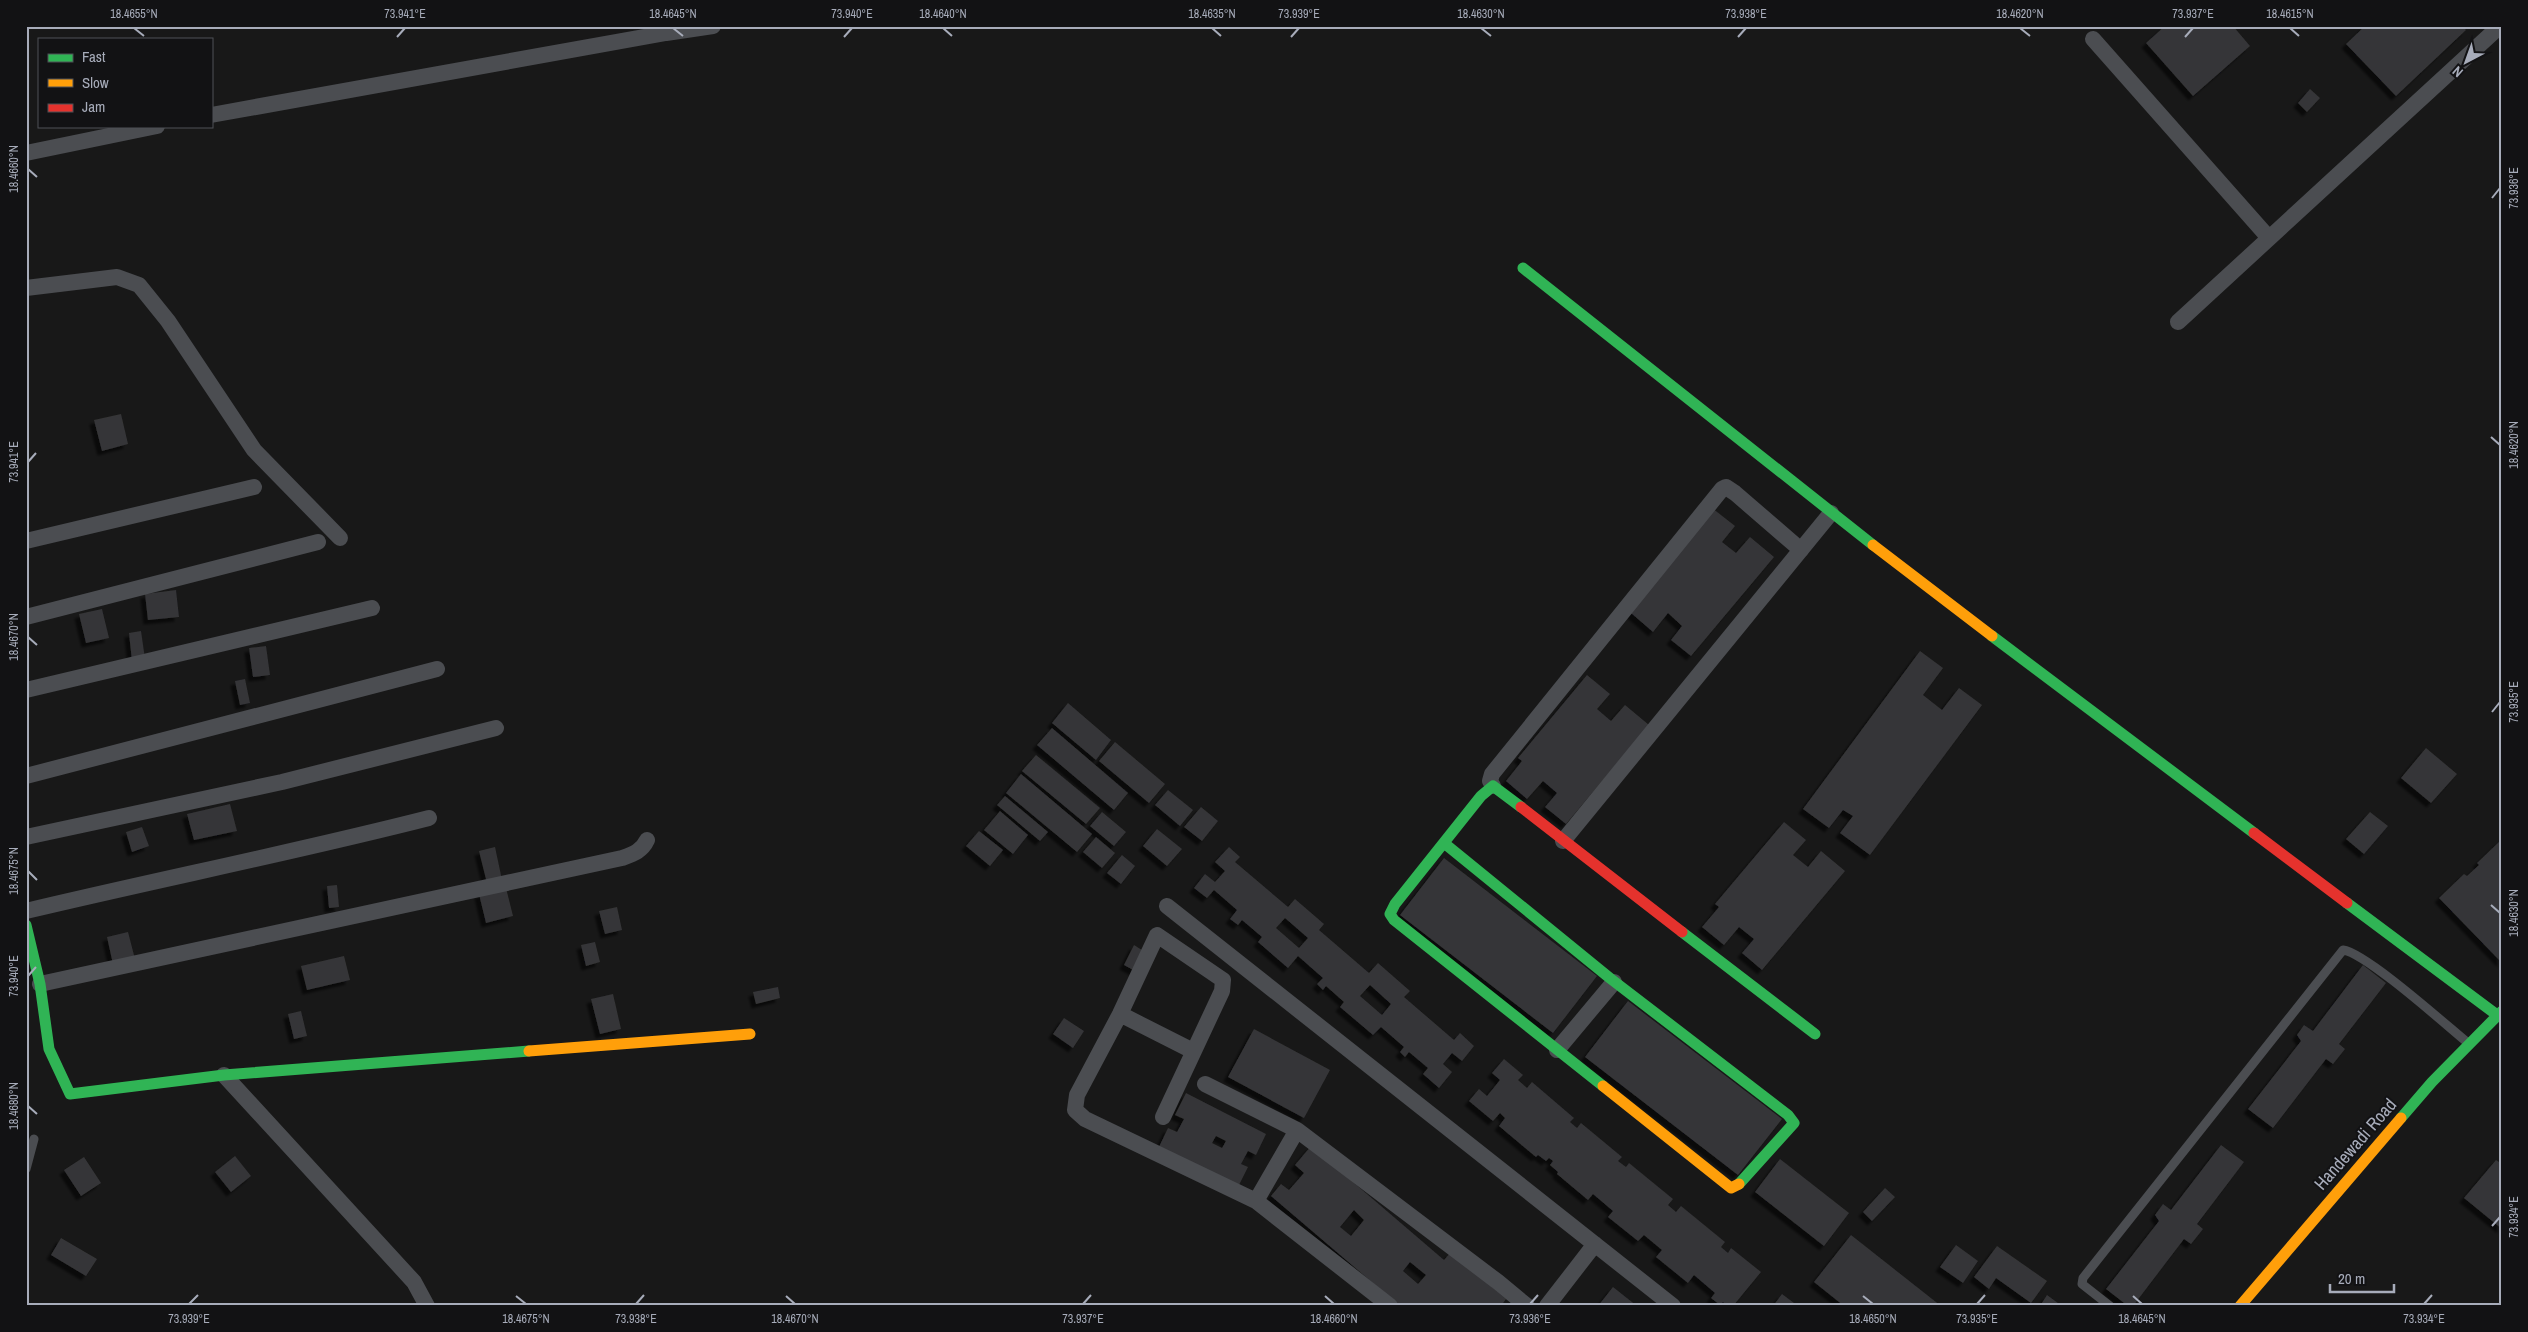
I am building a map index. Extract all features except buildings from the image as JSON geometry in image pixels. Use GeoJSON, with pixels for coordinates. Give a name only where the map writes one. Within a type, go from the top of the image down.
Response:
{"type":"FeatureCollection","features":[{"type":"Feature","properties":{"kind":"street"},"geometry":{"type":"LineString","coordinates":[[212,115],[588,46],[713,26]]}},
{"type":"Feature","properties":{"kind":"street"},"geometry":{"type":"LineString","coordinates":[[2178,322],[2500,26]]}},
{"type":"Feature","properties":{"kind":"street"},"geometry":{"type":"LineString","coordinates":[[2093,40],[2269,238]]}},
{"type":"Feature","properties":{"kind":"street"},"geometry":{"type":"LineString","coordinates":[[26,153],[147,128]]}},
{"type":"Feature","properties":{"kind":"street"},"geometry":{"type":"LineString","coordinates":[[1523,268],[1831,513],[2100,718],[2499,1013]]}},
{"type":"Feature","properties":{"kind":"street"},"geometry":{"type":"LineString","coordinates":[[26,288],[117,277],[139,285],[168,321],[254,450],[340,538]]}},
{"type":"Feature","properties":{"kind":"street"},"geometry":{"type":"LineString","coordinates":[[26,542],[150,510],[254,487]]}},
{"type":"Feature","properties":{"kind":"street"},"geometry":{"type":"LineString","coordinates":[[1802,550],[1734,493],[1726,487],[1722,489],[1492,774],[1490,781],[1493,786],[1563,841],[1815,1034]]}},
{"type":"Feature","properties":{"kind":"street"},"geometry":{"type":"LineString","coordinates":[[1563,841],[1831,513]]}},
{"type":"Feature","properties":{"kind":"street"},"geometry":{"type":"LineString","coordinates":[[26,617],[318,542]]}},
{"type":"Feature","properties":{"kind":"street"},"geometry":{"type":"LineString","coordinates":[[26,690],[372,608]]}},
{"type":"Feature","properties":{"kind":"street"},"geometry":{"type":"LineString","coordinates":[[26,776],[437,669]]}},
{"type":"Feature","properties":{"kind":"street"},"geometry":{"type":"LineString","coordinates":[[26,837],[282,782],[496,728]]}},
{"type":"Feature","properties":{"kind":"street"},"geometry":{"type":"LineString","coordinates":[[1444,843],[1614,982],[1788,1115],[1794,1123],[1738,1185],[1731,1188],[1394,920],[1390,914],[1395,904],[1481,796],[1493,786]]}},
{"type":"Feature","properties":{"kind":"street"},"geometry":{"type":"LineString","coordinates":[[26,911],[172,876],[322,845],[430,818]]}},
{"type":"Feature","properties":{"kind":"street"},"geometry":{"type":"LineString","coordinates":[[40,984],[622,858],[644,847],[647,840]]}},
{"type":"Feature","properties":{"kind":"street"},"geometry":{"type":"LineString","coordinates":[[1167,906],[1673,1306]]}},
{"type":"Feature","properties":{"kind":"street"},"geometry":{"type":"LineString","coordinates":[[26,925],[40,984],[49,1049],[70,1094],[224,1075],[750,1034]]}},
{"type":"Feature","properties":{"kind":"street"},"geometry":{"type":"LineString","coordinates":[[1223,980],[1157,936],[1120,1014],[1077,1095],[1075,1110],[1085,1119],[1256,1201],[1390,1306]]}},
{"type":"Feature","properties":{"kind":"street"},"geometry":{"type":"LineString","coordinates":[[1163,1117],[1222,992],[1223,980],[1236,960]]}},
{"type":"Feature","properties":{"kind":"street"},"geometry":{"type":"LineString","coordinates":[[1557,1050],[1614,982]]}},
{"type":"Feature","properties":{"kind":"street","name":"Handewadi Road"},"geometry":{"type":"LineString","coordinates":[[2240,1306],[2432,1082],[2499,1013]]}},
{"type":"Feature","properties":{"kind":"street"},"geometry":{"type":"LineString","coordinates":[[1120,1014],[1194,1051]]}},
{"type":"Feature","properties":{"kind":"street"},"geometry":{"type":"LineString","coordinates":[[224,1075],[414,1282],[427,1306]]}},
{"type":"Feature","properties":{"kind":"street"},"geometry":{"type":"LineString","coordinates":[[1206,1084],[1297,1130],[1498,1282],[1526,1306]]}},
{"type":"Feature","properties":{"kind":"street"},"geometry":{"type":"LineString","coordinates":[[1256,1201],[1297,1130]]}},
{"type":"Feature","properties":{"kind":"street"},"geometry":{"type":"LineString","coordinates":[[1547,1306],[1595,1244]]}},
{"type":"Feature","properties":{"kind":"lane"},"geometry":{"type":"LineString","coordinates":[[2110,1306],[2082,1284],[2083,1278],[2343,950],[2349,951],[2369,964],[2434,1014],[2469,1044]]}},
{"type":"Feature","properties":{"kind":"lane"},"geometry":{"type":"LineString","coordinates":[[26,1169],[34,1139]]}},
{"type":"Feature","properties":{"kind":"traffic: fast"},"geometry":{"type":"LineString","coordinates":[[1523,268],[1873,545]]}},
{"type":"Feature","properties":{"kind":"traffic: fast"},"geometry":{"type":"LineString","coordinates":[[1992,636],[2254,833]]}},
{"type":"Feature","properties":{"kind":"traffic: fast"},"geometry":{"type":"LineString","coordinates":[[1521,807],[1493,786],[1481,796],[1395,904],[1390,914],[1394,920],[1603,1086]]}},
{"type":"Feature","properties":{"kind":"traffic: fast"},"geometry":{"type":"LineString","coordinates":[[1444,843],[1611,979],[1788,1115],[1794,1123],[1739,1184]]}},
{"type":"Feature","properties":{"kind":"traffic: fast"},"geometry":{"type":"LineString","coordinates":[[2347,903],[2497,1015]]}},
{"type":"Feature","properties":{"kind":"traffic: fast"},"geometry":{"type":"LineString","coordinates":[[26,925],[40,984],[49,1049],[70,1094],[224,1075],[529,1051]]}},
{"type":"Feature","properties":{"kind":"traffic: fast"},"geometry":{"type":"LineString","coordinates":[[1682,932],[1815,1034]]}},
{"type":"Feature","properties":{"kind":"traffic: fast"},"geometry":{"type":"LineString","coordinates":[[2401,1118],[2432,1082],[2502,1011]]}},
{"type":"Feature","properties":{"kind":"traffic: slow"},"geometry":{"type":"LineString","coordinates":[[1873,545],[1992,636]]}},
{"type":"Feature","properties":{"kind":"traffic: slow"},"geometry":{"type":"LineString","coordinates":[[529,1051],[750,1034]]}},
{"type":"Feature","properties":{"kind":"traffic: slow"},"geometry":{"type":"LineString","coordinates":[[1603,1086],[1731,1188],[1739,1184]]}},
{"type":"Feature","properties":{"kind":"traffic: slow"},"geometry":{"type":"LineString","coordinates":[[2240,1306],[2401,1118]]}},
{"type":"Feature","properties":{"kind":"traffic: jam"},"geometry":{"type":"LineString","coordinates":[[1521,807],[1682,932]]}},
{"type":"Feature","properties":{"kind":"traffic: jam"},"geometry":{"type":"LineString","coordinates":[[2254,833],[2347,903]]}}]}
